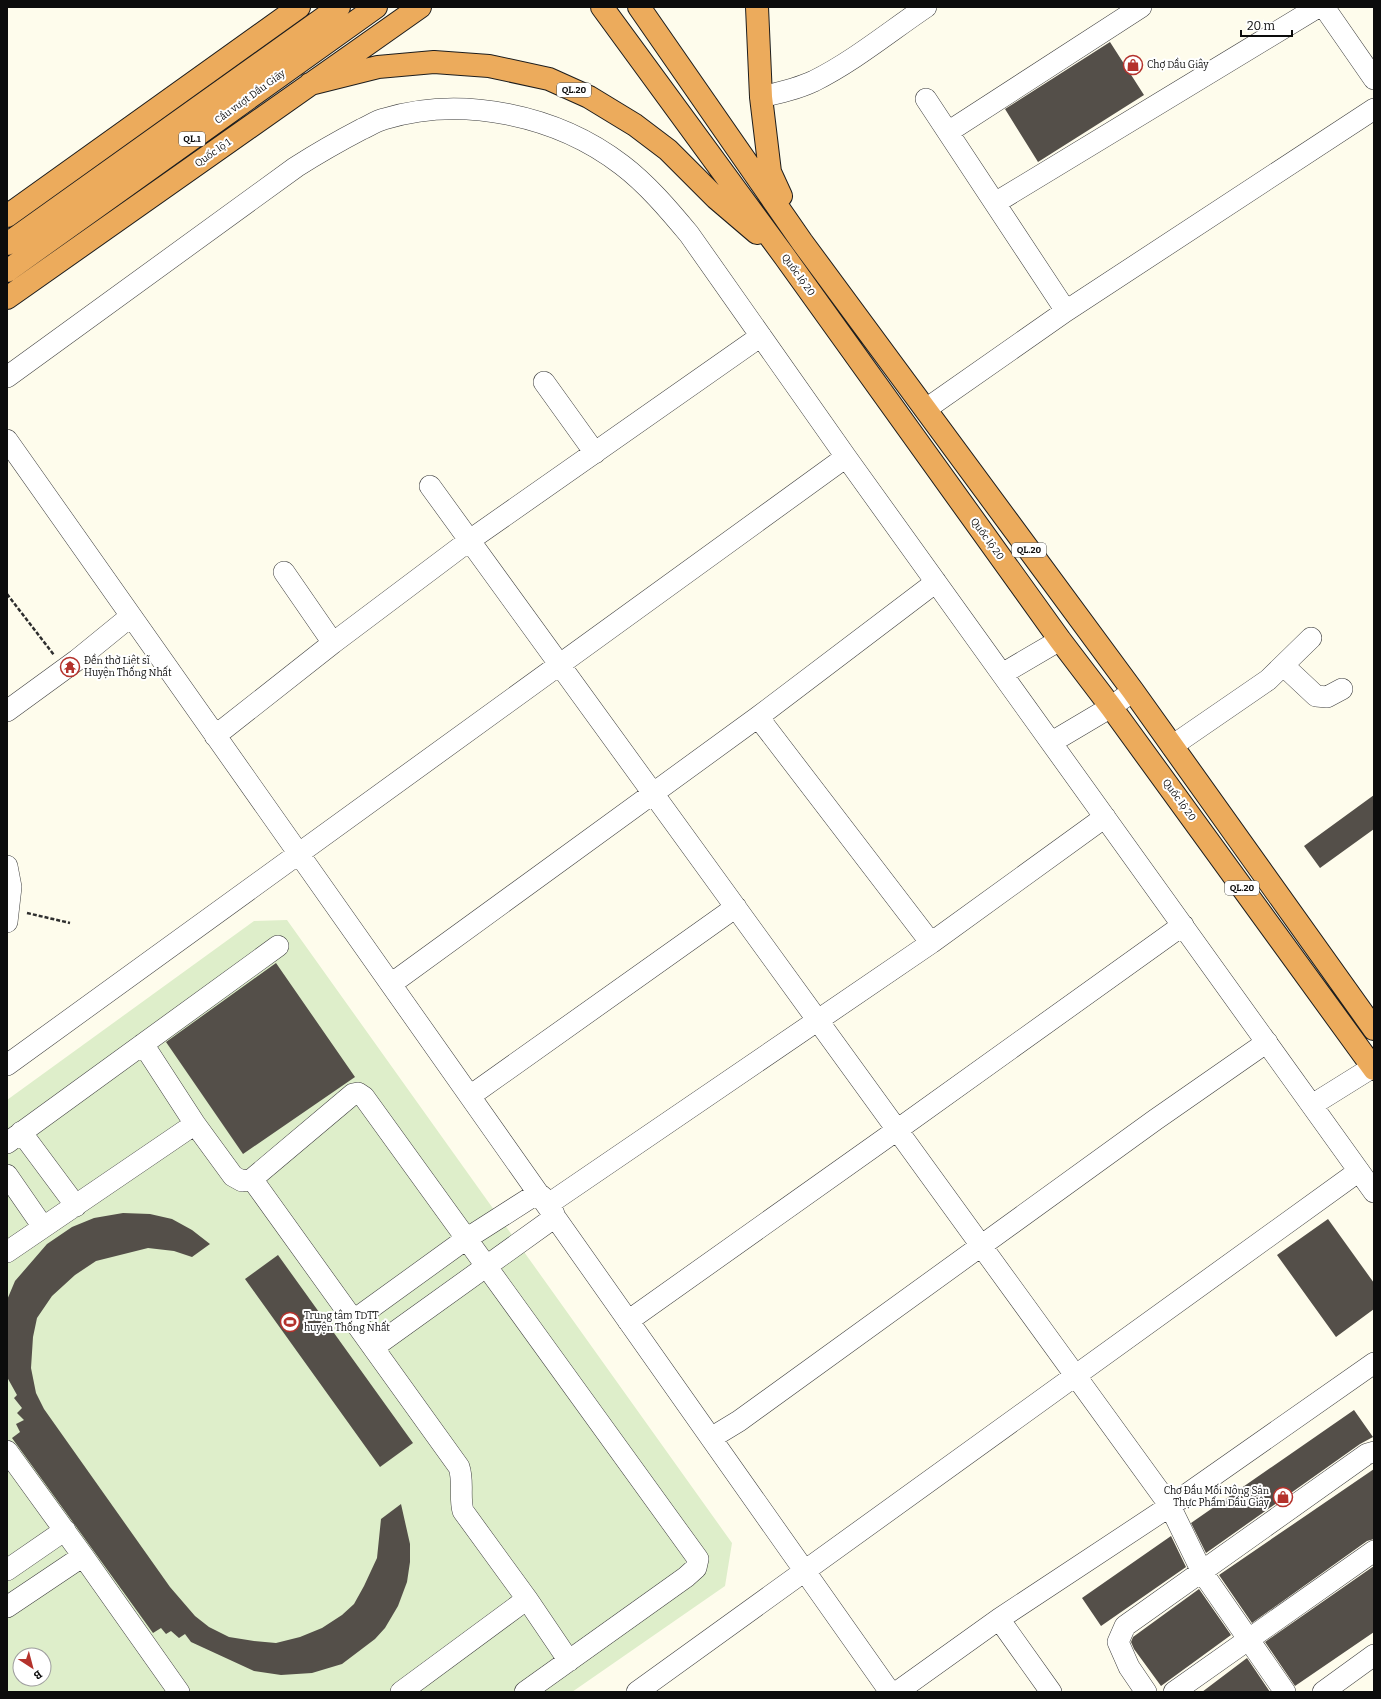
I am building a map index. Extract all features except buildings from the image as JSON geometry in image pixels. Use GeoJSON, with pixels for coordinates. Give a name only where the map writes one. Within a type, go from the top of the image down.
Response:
{"type":"FeatureCollection","features":[{"type":"Feature","properties":{"kind":"highway"},"geometry":{"type":"LineString","coordinates":[[7,216],[299,7]]}},
{"type":"Feature","properties":{"kind":"highway","name":"QL.1"},"geometry":{"type":"LineString","coordinates":[[7,244],[339,7]]}},
{"type":"Feature","properties":{"kind":"highway","name":"Cầu vượt Dầu Giây"},"geometry":{"type":"LineString","coordinates":[[7,271],[376,7]]}},
{"type":"Feature","properties":{"kind":"highway","name":"Quốc lộ 1"},"geometry":{"type":"LineString","coordinates":[[7,298],[420,7]]}},
{"type":"Feature","properties":{"kind":"highway","name":"Quốc lộ 20"},"geometry":{"type":"LineString","coordinates":[[602,7],[785,257],[1060,640],[1111,707],[1373,1068]]}},
{"type":"Feature","properties":{"kind":"highway","name":"QL.20"},"geometry":{"type":"LineString","coordinates":[[639,7],[802,242],[1133,691],[1374,1029]]}},
{"type":"Feature","properties":{"kind":"highway","name":"QL.20"},"geometry":{"type":"LineString","coordinates":[[757,7],[761,97],[770,172],[802,242]]}},
{"type":"Feature","properties":{"kind":"highway","name":"QL.20"},"geometry":{"type":"LineString","coordinates":[[310,84],[378,67],[434,62],[489,66],[549,79],[589,96],[635,125],[668,150],[716,198],[785,257]]}},
{"type":"Feature","properties":{"kind":"street"},"geometry":{"type":"LineString","coordinates":[[761,97],[787,91],[813,81],[838,68],[926,7]]}},
{"type":"Feature","properties":{"kind":"street"},"geometry":{"type":"LineString","coordinates":[[948,132],[1140,7]]}},
{"type":"Feature","properties":{"kind":"street"},"geometry":{"type":"LineString","coordinates":[[994,203],[1318,7]]}},
{"type":"Feature","properties":{"kind":"street"},"geometry":{"type":"LineString","coordinates":[[1324,7],[1374,78]]}},
{"type":"Feature","properties":{"kind":"street"},"geometry":{"type":"LineString","coordinates":[[926,99],[1066,311]]}},
{"type":"Feature","properties":{"kind":"street"},"geometry":{"type":"LineString","coordinates":[[7,377],[296,166],[336,142],[382,119],[418,111],[453,109],[495,112],[531,120],[566,132],[596,147],[622,165],[670,212],[689,234],[846,457],[1374,1192]]}},
{"type":"Feature","properties":{"kind":"street"},"geometry":{"type":"LineString","coordinates":[[926,409],[1066,311],[1374,109]]}},
{"type":"Feature","properties":{"kind":"street"},"geometry":{"type":"LineString","coordinates":[[215,736],[333,643],[470,540],[761,336]]}},
{"type":"Feature","properties":{"kind":"street"},"geometry":{"type":"LineString","coordinates":[[544,382],[595,453]]}},
{"type":"Feature","properties":{"kind":"street"},"geometry":{"type":"LineString","coordinates":[[7,440],[890,1692]]}},
{"type":"Feature","properties":{"kind":"street"},"geometry":{"type":"LineString","coordinates":[[7,1065],[846,457]]}},
{"type":"Feature","properties":{"kind":"street"},"geometry":{"type":"LineString","coordinates":[[430,486],[1170,1506],[1202,1572],[1285,1692]]}},
{"type":"Feature","properties":{"kind":"street"},"geometry":{"type":"LineString","coordinates":[[284,572],[333,643]]}},
{"type":"Feature","properties":{"kind":"street"},"geometry":{"type":"LineString","coordinates":[[391,984],[652,792],[758,717],[936,582]]}},
{"type":"Feature","properties":{"kind":"street"},"geometry":{"type":"LineString","coordinates":[[7,711],[65,669],[131,616]]}},
{"type":"Feature","properties":{"kind":"street"},"geometry":{"type":"LineString","coordinates":[[1172,746],[1268,680],[1311,638]]}},
{"type":"Feature","properties":{"kind":"street"},"geometry":{"type":"LineString","coordinates":[[1002,674],[1060,640]]}},
{"type":"Feature","properties":{"kind":"street"},"geometry":{"type":"LineString","coordinates":[[1284,666],[1316,696],[1327,697],[1342,689]]}},
{"type":"Feature","properties":{"kind":"street"},"geometry":{"type":"LineString","coordinates":[[1052,742],[1111,707],[1133,691]]}},
{"type":"Feature","properties":{"kind":"street"},"geometry":{"type":"LineString","coordinates":[[758,717],[931,943]]}},
{"type":"Feature","properties":{"kind":"street"},"geometry":{"type":"LineString","coordinates":[[354,1320],[466,1239],[547,1204],[931,943],[1105,817]]}},
{"type":"Feature","properties":{"kind":"street"},"geometry":{"type":"LineString","coordinates":[[7,866],[11,887],[8,915]]}},
{"type":"Feature","properties":{"kind":"street"},"geometry":{"type":"LineString","coordinates":[[470,1096],[736,908]]}},
{"type":"Feature","properties":{"kind":"street"},"geometry":{"type":"LineString","coordinates":[[628,1321],[1183,925]]}},
{"type":"Feature","properties":{"kind":"street"},"geometry":{"type":"LineString","coordinates":[[76,1206],[14,1138],[278,946]]}},
{"type":"Feature","properties":{"kind":"street"},"geometry":{"type":"LineString","coordinates":[[711,1438],[740,1421],[1155,1120],[1267,1042]]}},
{"type":"Feature","properties":{"kind":"street"},"geometry":{"type":"LineString","coordinates":[[143,1044],[195,1124],[233,1176],[242,1181],[252,1179],[352,1094],[358,1093],[364,1097],[698,1559],[696,1568],[686,1577],[525,1692]]}},
{"type":"Feature","properties":{"kind":"street"},"geometry":{"type":"LineString","coordinates":[[1312,1105],[1373,1068]]}},
{"type":"Feature","properties":{"kind":"street"},"geometry":{"type":"LineString","coordinates":[[7,1252],[195,1124]]}},
{"type":"Feature","properties":{"kind":"street"},"geometry":{"type":"LineString","coordinates":[[637,1692],[1359,1171]]}},
{"type":"Feature","properties":{"kind":"street"},"geometry":{"type":"LineString","coordinates":[[7,1175],[44,1227]]}},
{"type":"Feature","properties":{"kind":"street"},"geometry":{"type":"LineString","coordinates":[[252,1179],[459,1467],[463,1477],[460,1501],[463,1511],[527,1599],[569,1661]]}},
{"type":"Feature","properties":{"kind":"street"},"geometry":{"type":"LineString","coordinates":[[374,1347],[486,1266],[547,1204]]}},
{"type":"Feature","properties":{"kind":"street"},"geometry":{"type":"LineString","coordinates":[[897,1692],[1000,1619],[1170,1506],[1374,1363]]}},
{"type":"Feature","properties":{"kind":"street"},"geometry":{"type":"LineString","coordinates":[[7,1451],[84,1556],[179,1692]]}},
{"type":"Feature","properties":{"kind":"street"},"geometry":{"type":"LineString","coordinates":[[1146,1692],[1129,1667],[1118,1642],[1125,1626],[1367,1454],[1374,1452]]}},
{"type":"Feature","properties":{"kind":"street"},"geometry":{"type":"LineString","coordinates":[[7,1570],[64,1530]]}},
{"type":"Feature","properties":{"kind":"street"},"geometry":{"type":"LineString","coordinates":[[1174,1692],[1374,1551]]}},
{"type":"Feature","properties":{"kind":"street"},"geometry":{"type":"LineString","coordinates":[[7,1607],[84,1556]]}},
{"type":"Feature","properties":{"kind":"street"},"geometry":{"type":"LineString","coordinates":[[401,1692],[527,1599]]}},
{"type":"Feature","properties":{"kind":"street"},"geometry":{"type":"LineString","coordinates":[[1000,1619],[1051,1692]]}},
{"type":"Feature","properties":{"kind":"street"},"geometry":{"type":"LineString","coordinates":[[1323,1692],[1374,1655]]}},
{"type":"Feature","properties":{"kind":"path"},"geometry":{"type":"LineString","coordinates":[[7,594],[65,669]]}},
{"type":"Feature","properties":{"kind":"path"},"geometry":{"type":"LineString","coordinates":[[8,915],[70,923]]}},
{"type":"Feature","properties":{"kind":"green space","name":"Trung tâm TDTT huyện Thống Nhất"},"geometry":{"type":"Polygon","coordinates":[[[287,920],[732,1543],[725,1586],[572,1692],[7,1692],[7,1100],[254,921],[287,920]]]}},
{"type":"Feature","properties":{"kind":"place","name":"Chợ Dầu Giây"},"geometry":{"type":"Point","coordinates":[1133,65]}},
{"type":"Feature","properties":{"kind":"place","name":"Đền thờ Liệt sĩ Huyện Thống Nhất"},"geometry":{"type":"Point","coordinates":[70,667]}},
{"type":"Feature","properties":{"kind":"place","name":"Trung tâm TDTT huyện Thống Nhất"},"geometry":{"type":"Point","coordinates":[290,1322]}},
{"type":"Feature","properties":{"kind":"place","name":"Chợ Đầu Mối Nông Sản Thực Phẩm Dầu Giây"},"geometry":{"type":"Point","coordinates":[1283,1497]}}]}
